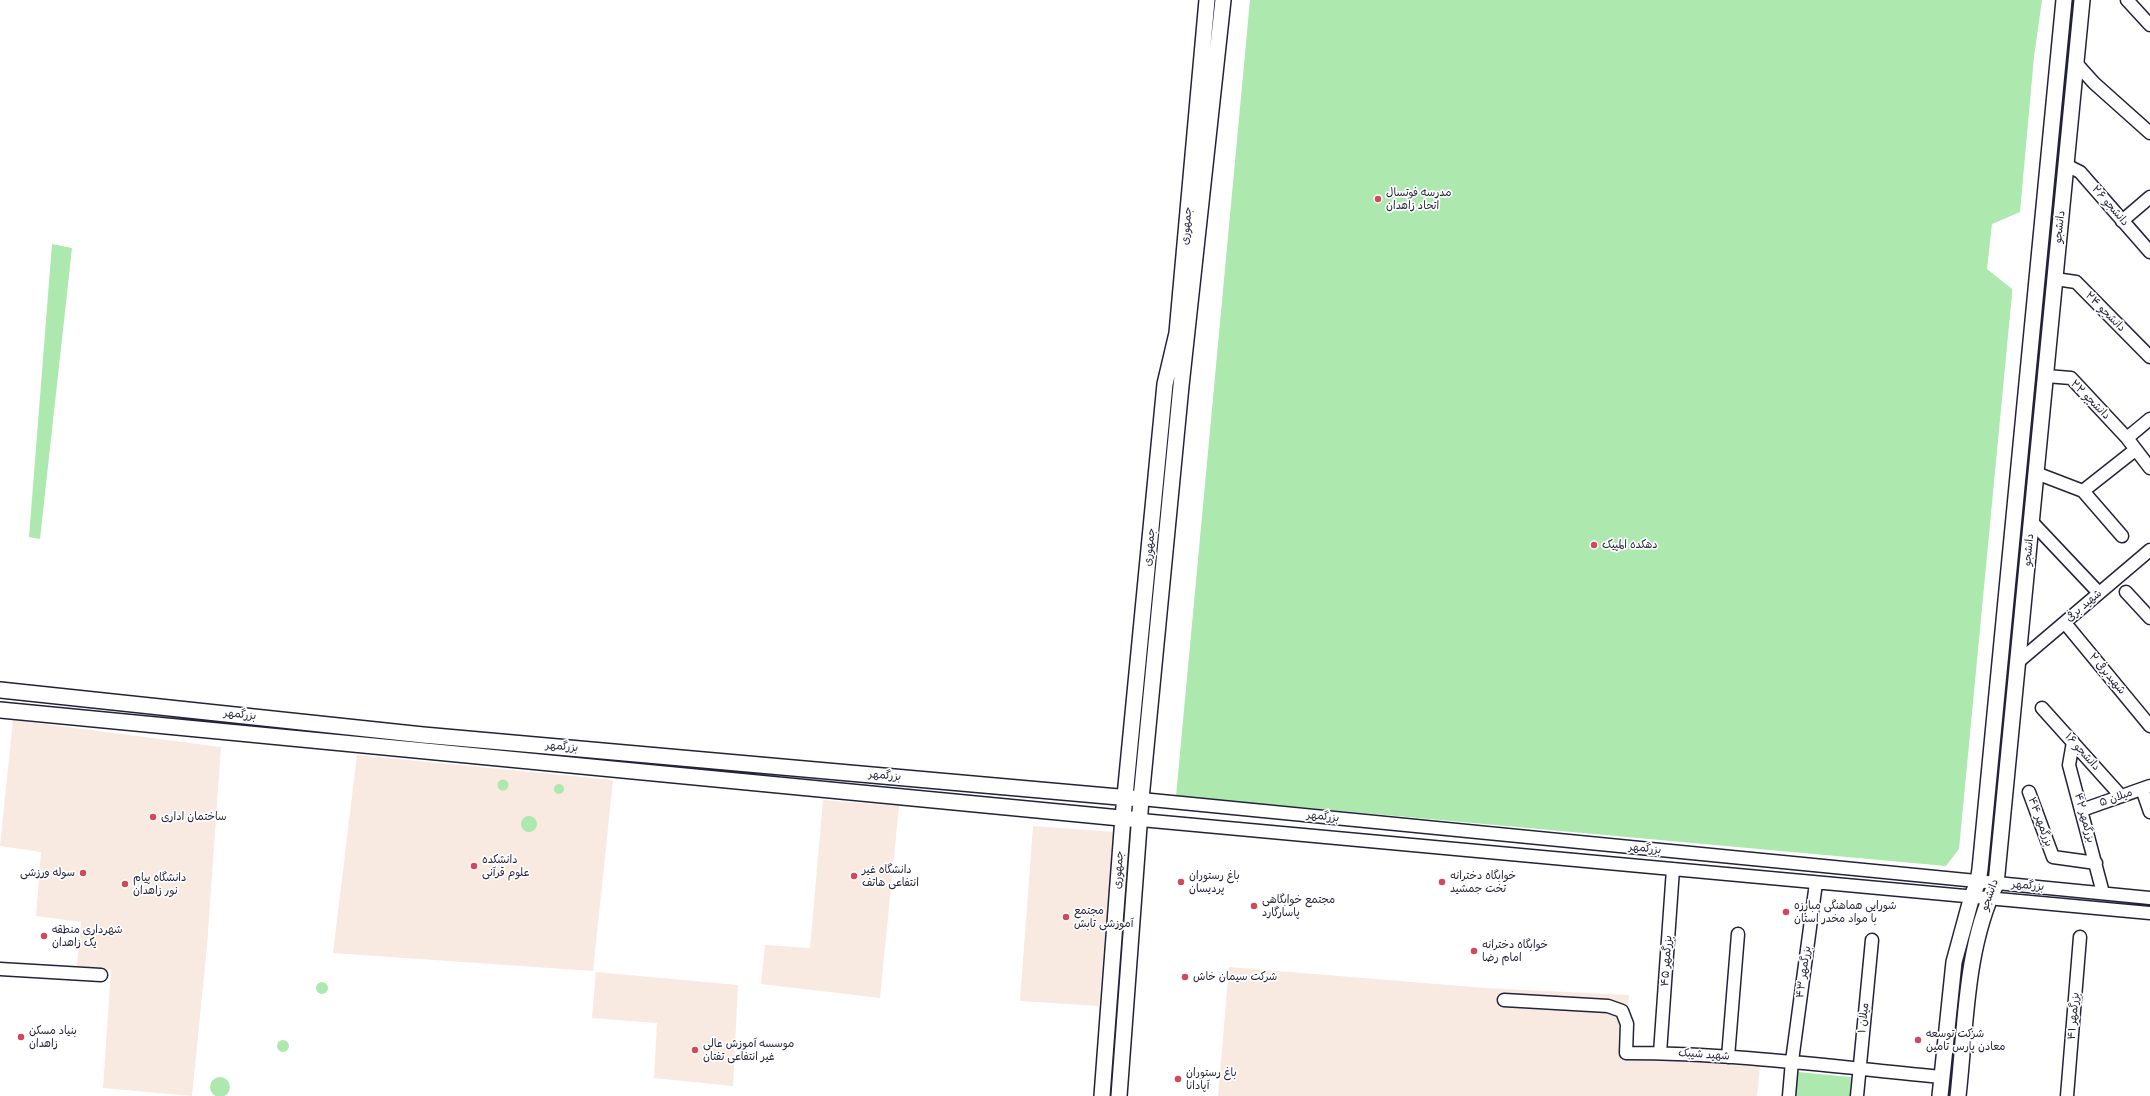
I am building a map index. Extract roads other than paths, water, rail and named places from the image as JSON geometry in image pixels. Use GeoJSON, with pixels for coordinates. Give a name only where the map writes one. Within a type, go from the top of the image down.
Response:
{"type":"FeatureCollection","features":[{"type":"Feature","properties":{"kind":"main road","name":"جمهوری"},"geometry":{"type":"LineString","coordinates":[[1102,1096],[1123,817],[1165,384],[1177,333],[1207,0]]}},
{"type":"Feature","properties":{"kind":"main road","name":"جمهوری"},"geometry":{"type":"LineString","coordinates":[[1119,1096],[1141,820],[1141,799],[1181,386],[1224,0]]}},
{"type":"Feature","properties":{"kind":"main road","name":"دانشجو"},"geometry":{"type":"LineString","coordinates":[[1940,1096],[1954,962],[1972,896],[1978,882],[2064,0]]}},
{"type":"Feature","properties":{"kind":"main road","name":"دانشجو"},"geometry":{"type":"LineString","coordinates":[[1958,1096],[1972,963],[1984,911],[1996,884],[2082,0]]}},
{"type":"Feature","properties":{"kind":"main road"},"geometry":{"type":"LineString","coordinates":[[2054,98],[2072,100]]}},
{"type":"Feature","properties":{"kind":"main road"},"geometry":{"type":"LineString","coordinates":[[1165,384],[1181,386]]}},
{"type":"Feature","properties":{"kind":"main road","name":"بزرگمهر"},"geometry":{"type":"LineString","coordinates":[[0,690],[423,735],[1141,799]]}},
{"type":"Feature","properties":{"kind":"main road","name":"بزرگمهر"},"geometry":{"type":"LineString","coordinates":[[0,710],[1123,817],[1141,820]]}},
{"type":"Feature","properties":{"kind":"main road"},"geometry":{"type":"LineString","coordinates":[[926,799],[928,780]]}},
{"type":"Feature","properties":{"kind":"main road"},"geometry":{"type":"LineString","coordinates":[[1108,1021],[1125,1023]]}},
{"type":"Feature","properties":{"kind":"street"},"geometry":{"type":"LineString","coordinates":[[2127,0],[2150,24]]}},
{"type":"Feature","properties":{"kind":"street"},"geometry":{"type":"LineString","coordinates":[[2076,63],[2094,83],[2150,133]]}},
{"type":"Feature","properties":{"kind":"street","name":"دانشجو ۲۶"},"geometry":{"type":"LineString","coordinates":[[2066,165],[2080,172],[2150,252]]}},
{"type":"Feature","properties":{"kind":"street"},"geometry":{"type":"LineString","coordinates":[[2122,221],[2150,197]]}},
{"type":"Feature","properties":{"kind":"street","name":"دانشجو ۲۴"},"geometry":{"type":"LineString","coordinates":[[2055,279],[2076,282],[2150,357]]}},
{"type":"Feature","properties":{"kind":"street","name":"دانشجو ۲۲"},"geometry":{"type":"LineString","coordinates":[[2046,376],[2071,378],[2127,438],[2134,450],[2150,468]]}},
{"type":"Feature","properties":{"kind":"street"},"geometry":{"type":"LineString","coordinates":[[2127,438],[2150,419]]}},
{"type":"Feature","properties":{"kind":"street"},"geometry":{"type":"LineString","coordinates":[[2083,491],[2134,450]]}},
{"type":"Feature","properties":{"kind":"street"},"geometry":{"type":"LineString","coordinates":[[2036,473],[2083,491],[2122,536]]}},
{"type":"Feature","properties":{"kind":"street"},"geometry":{"type":"LineString","coordinates":[[2031,521],[2099,594]]}},
{"type":"Feature","properties":{"kind":"street","name":"شهید برفی"},"geometry":{"type":"LineString","coordinates":[[2018,662],[2150,550]]}},
{"type":"Feature","properties":{"kind":"street"},"geometry":{"type":"LineString","coordinates":[[2126,592],[2150,618]]}},
{"type":"Feature","properties":{"kind":"street","name":"شهیدبرفی ۲"},"geometry":{"type":"LineString","coordinates":[[2065,623],[2150,726]]}},
{"type":"Feature","properties":{"kind":"street","name":"دانشجو ۱۶"},"geometry":{"type":"LineString","coordinates":[[2042,708],[2122,796]]}},
{"type":"Feature","properties":{"kind":"street","name":"بزرگمهر ۴۲"},"geometry":{"type":"LineString","coordinates":[[2073,742],[2069,765],[2103,893]]}},
{"type":"Feature","properties":{"kind":"street"},"geometry":{"type":"LineString","coordinates":[[2146,787],[2150,812]]}},
{"type":"Feature","properties":{"kind":"street","name":"میلان ۵"},"geometry":{"type":"LineString","coordinates":[[2082,810],[2146,787]]}},
{"type":"Feature","properties":{"kind":"street","name":"بزرگمهر ۴۴"},"geometry":{"type":"LineString","coordinates":[[2029,792],[2053,857],[2096,864]]}},
{"type":"Feature","properties":{"kind":"street","name":"بزرگمهر"},"geometry":{"type":"LineString","coordinates":[[1141,799],[2150,898]]}},
{"type":"Feature","properties":{"kind":"street","name":"بزرگمهر"},"geometry":{"type":"LineString","coordinates":[[1141,820],[2150,913]]}},
{"type":"Feature","properties":{"kind":"street"},"geometry":{"type":"LineString","coordinates":[[1452,848],[1453,830]]}},
{"type":"Feature","properties":{"kind":"street","name":"بزرگمهر ۴۵"},"geometry":{"type":"LineString","coordinates":[[1660,1053],[1668,869],[1665,851]]}},
{"type":"Feature","properties":{"kind":"street","name":"بزرگمهر ۴۳"},"geometry":{"type":"LineString","coordinates":[[1789,1096],[1792,1061],[1816,883]]}},
{"type":"Feature","properties":{"kind":"street"},"geometry":{"type":"LineString","coordinates":[[1728,1057],[1738,934]]}},
{"type":"Feature","properties":{"kind":"street","name":"بزرگمهر ۴۱"},"geometry":{"type":"LineString","coordinates":[[2067,1096],[2080,937]]}},
{"type":"Feature","properties":{"kind":"street","name":"میلان ۱"},"geometry":{"type":"LineString","coordinates":[[1857,1096],[1872,940]]}},
{"type":"Feature","properties":{"kind":"street"},"geometry":{"type":"LineString","coordinates":[[0,969],[101,975]]}},
{"type":"Feature","properties":{"kind":"street","name":"شهید شیبک"},"geometry":{"type":"LineString","coordinates":[[1504,1000],[1608,1006],[1622,1011],[1627,1024],[1626,1053],[1660,1053],[1792,1061],[1859,1069],[1942,1076]]}},
{"type":"Feature","properties":{"kind":"place","name":"مدرسه فوتسال اتحاد زاهدان"},"geometry":{"type":"Point","coordinates":[1378,199]}},
{"type":"Feature","properties":{"kind":"place","name":"دهکده المپیک"},"geometry":{"type":"Point","coordinates":[1594,545]}},
{"type":"Feature","properties":{"kind":"place","name":"ساختمان اداری"},"geometry":{"type":"Point","coordinates":[153,817]}},
{"type":"Feature","properties":{"kind":"place","name":"دانشکده علوم قرآنی"},"geometry":{"type":"Point","coordinates":[474,866]}},
{"type":"Feature","properties":{"kind":"place","name":"سوله ورزشی"},"geometry":{"type":"Point","coordinates":[83,873]}},
{"type":"Feature","properties":{"kind":"place","name":"دانشگاه غیر انتفاعی هاتف"},"geometry":{"type":"Point","coordinates":[854,876]}},
{"type":"Feature","properties":{"kind":"place","name":"باغ رستوران پردیسان"},"geometry":{"type":"Point","coordinates":[1181,882]}},
{"type":"Feature","properties":{"kind":"place","name":"خوابگاه دخترانه تخت جمشید"},"geometry":{"type":"Point","coordinates":[1442,882]}},
{"type":"Feature","properties":{"kind":"place","name":"دانشگاه پیام نور زاهدان"},"geometry":{"type":"Point","coordinates":[125,884]}},
{"type":"Feature","properties":{"kind":"place","name":"مجتمع خوابگاهی پاسارگارد"},"geometry":{"type":"Point","coordinates":[1254,906]}},
{"type":"Feature","properties":{"kind":"place","name":"شورایی هماهنگی مبارزه با مواد مخدر استان"},"geometry":{"type":"Point","coordinates":[1786,912]}},
{"type":"Feature","properties":{"kind":"place","name":"مجتمع آموزشی تابش"},"geometry":{"type":"Point","coordinates":[1066,917]}},
{"type":"Feature","properties":{"kind":"place","name":"شهرداری منطقه یک زاهدان"},"geometry":{"type":"Point","coordinates":[44,936]}},
{"type":"Feature","properties":{"kind":"place","name":"خوابگاه دخترانه امام رضا"},"geometry":{"type":"Point","coordinates":[1474,951]}},
{"type":"Feature","properties":{"kind":"place","name":"شرکت سیمان خاش"},"geometry":{"type":"Point","coordinates":[1185,977]}},
{"type":"Feature","properties":{"kind":"place","name":"بنیاد مسکن زاهدان"},"geometry":{"type":"Point","coordinates":[21,1037]}},
{"type":"Feature","properties":{"kind":"place","name":"شرکت توسعه معادن پارس تامین"},"geometry":{"type":"Point","coordinates":[1918,1040]}},
{"type":"Feature","properties":{"kind":"place","name":"موسسه آموزش عالی غیر انتفاعی تفتان"},"geometry":{"type":"Point","coordinates":[695,1050]}},
{"type":"Feature","properties":{"kind":"place","name":"باغ رستوران آپادانا"},"geometry":{"type":"Point","coordinates":[1178,1079]}}]}
